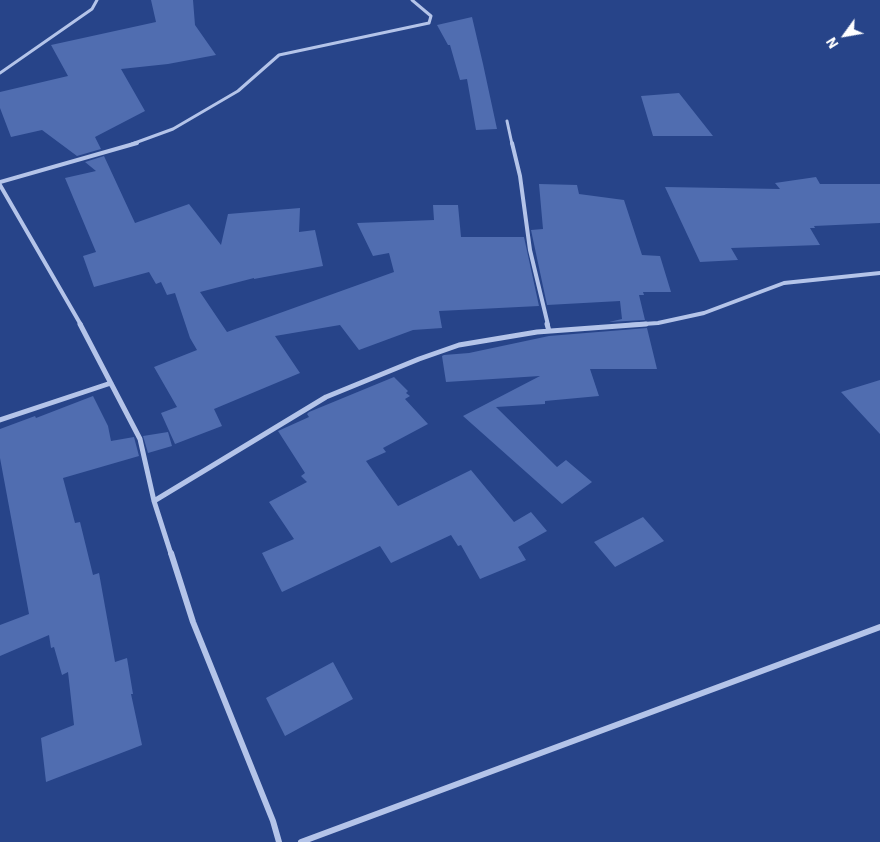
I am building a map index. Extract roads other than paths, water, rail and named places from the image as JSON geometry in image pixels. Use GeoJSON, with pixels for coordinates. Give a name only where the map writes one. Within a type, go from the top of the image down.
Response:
{"type":"FeatureCollection","features":[{"type":"Feature","properties":{"kind":"street"},"geometry":{"type":"LineString","coordinates":[[0,73],[92,9],[97,0]]}},
{"type":"Feature","properties":{"kind":"street"},"geometry":{"type":"LineString","coordinates":[[279,842],[192,622],[154,501],[140,439],[87,336],[0,183],[143,141],[173,129],[238,91],[279,55],[430,23],[431,16],[412,0]]}},
{"type":"Feature","properties":{"kind":"street"},"geometry":{"type":"LineString","coordinates":[[507,121],[520,176],[530,250],[549,331]]}},
{"type":"Feature","properties":{"kind":"street"},"geometry":{"type":"LineString","coordinates":[[154,501],[326,397],[419,358],[459,345],[549,331],[658,323],[704,313],[784,283],[880,273]]}},
{"type":"Feature","properties":{"kind":"street"},"geometry":{"type":"LineString","coordinates":[[0,420],[111,383]]}},
{"type":"Feature","properties":{"kind":"street"},"geometry":{"type":"LineString","coordinates":[[301,842],[880,627]]}}]}
